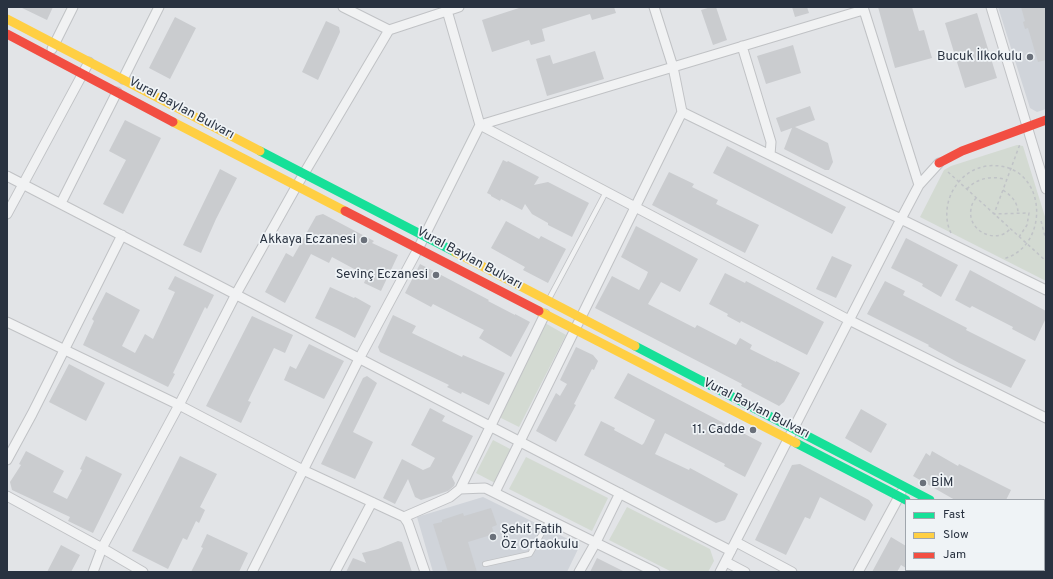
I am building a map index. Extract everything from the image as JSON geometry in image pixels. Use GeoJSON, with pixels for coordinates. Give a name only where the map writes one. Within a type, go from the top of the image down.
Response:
{"type":"FeatureCollection","features":[{"type":"Feature","properties":{"kind":"main road","name":"Vural Baylan Bulvarı"},"geometry":{"type":"LineString","coordinates":[[7,18],[928,499]]}},
{"type":"Feature","properties":{"kind":"main road","name":"Vural Baylan Bulvarı"},"geometry":{"type":"LineString","coordinates":[[7,34],[296,187],[789,438],[902,498]]}},
{"type":"Feature","properties":{"kind":"main road"},"geometry":{"type":"LineString","coordinates":[[939,163],[962,151],[1046,120]]}},
{"type":"Feature","properties":{"kind":"street"},"geometry":{"type":"LineString","coordinates":[[48,56],[73,7]]}},
{"type":"Feature","properties":{"kind":"street"},"geometry":{"type":"LineString","coordinates":[[123,79],[159,7]]}},
{"type":"Feature","properties":{"kind":"street"},"geometry":{"type":"LineString","coordinates":[[342,7],[389,30]]}},
{"type":"Feature","properties":{"kind":"street"},"geometry":{"type":"LineString","coordinates":[[93,572],[102,548],[179,405],[236,294],[296,187],[389,30],[446,9],[459,7]]}},
{"type":"Feature","properties":{"kind":"street"},"geometry":{"type":"LineString","coordinates":[[495,492],[682,112],[673,67],[654,7]]}},
{"type":"Feature","properties":{"kind":"street"},"geometry":{"type":"LineString","coordinates":[[991,7],[1046,189]]}},
{"type":"Feature","properties":{"kind":"street"},"geometry":{"type":"LineString","coordinates":[[480,125],[863,8],[919,185]]}},
{"type":"Feature","properties":{"kind":"street"},"geometry":{"type":"LineString","coordinates":[[252,572],[360,359],[425,236],[480,125],[446,9]]}},
{"type":"Feature","properties":{"kind":"street"},"geometry":{"type":"LineString","coordinates":[[742,46],[771,142],[770,155]]}},
{"type":"Feature","properties":{"kind":"street"},"geometry":{"type":"LineString","coordinates":[[7,214],[89,62]]}},
{"type":"Feature","properties":{"kind":"street"},"geometry":{"type":"LineString","coordinates":[[61,203],[117,92]]}},
{"type":"Feature","properties":{"kind":"street"},"geometry":{"type":"LineString","coordinates":[[682,112],[1046,290]]}},
{"type":"Feature","properties":{"kind":"street"},"geometry":{"type":"LineString","coordinates":[[480,125],[849,320],[1046,418]]}},
{"type":"Feature","properties":{"kind":"street"},"geometry":{"type":"LineString","coordinates":[[720,572],[919,185],[939,163]]}},
{"type":"Feature","properties":{"kind":"street"},"geometry":{"type":"LineString","coordinates":[[7,176],[731,551]]}},
{"type":"Feature","properties":{"kind":"street"},"geometry":{"type":"LineString","coordinates":[[7,460],[122,235]]}},
{"type":"Feature","properties":{"kind":"street"},"geometry":{"type":"LineString","coordinates":[[404,517],[450,497],[460,489],[545,314]]}},
{"type":"Feature","properties":{"kind":"street"},"geometry":{"type":"LineString","coordinates":[[7,322],[179,405],[304,470],[404,517],[408,523],[425,572]]}},
{"type":"Feature","properties":{"kind":"street"},"geometry":{"type":"LineString","coordinates":[[858,572],[902,498],[905,487]]}},
{"type":"Feature","properties":{"kind":"street"},"geometry":{"type":"LineString","coordinates":[[460,489],[485,488],[495,492],[655,572]]}},
{"type":"Feature","properties":{"kind":"street"},"geometry":{"type":"LineString","coordinates":[[579,572],[596,542],[620,493]]}},
{"type":"Feature","properties":{"kind":"street"},"geometry":{"type":"LineString","coordinates":[[7,496],[143,572]]}},
{"type":"Feature","properties":{"kind":"street"},"geometry":{"type":"LineString","coordinates":[[335,572],[372,502]]}},
{"type":"Feature","properties":{"kind":"street"},"geometry":{"type":"LineString","coordinates":[[736,542],[792,572]]}},
{"type":"Feature","properties":{"kind":"street"},"geometry":{"type":"LineString","coordinates":[[726,562],[744,572]]}},
{"type":"Feature","properties":{"kind":"lane"},"geometry":{"type":"LineString","coordinates":[[548,301],[606,192]]}},
{"type":"Feature","properties":{"kind":"lane"},"geometry":{"type":"LineString","coordinates":[[485,564],[530,554],[545,528],[548,519]]}},
{"type":"Feature","properties":{"kind":"path"},"geometry":{"type":"LineString","coordinates":[[994,214],[1020,144]]}},
{"type":"Feature","properties":{"kind":"path"},"geometry":{"type":"LineString","coordinates":[[939,163],[1046,261]]}},
{"type":"Feature","properties":{"kind":"path"},"geometry":{"type":"LineString","coordinates":[[952,235],[947,217],[947,204],[958,181],[970,172],[982,167],[995,165],[1011,169],[1020,173],[1034,188]]}},
{"type":"Feature","properties":{"kind":"path"},"geometry":{"type":"LineString","coordinates":[[967,189],[983,179],[994,178],[1006,180]]}},
{"type":"Feature","properties":{"kind":"path"},"geometry":{"type":"LineString","coordinates":[[1003,190],[1014,199],[1018,213]]}},
{"type":"Feature","properties":{"kind":"path"},"geometry":{"type":"LineString","coordinates":[[976,198],[972,205],[970,214],[971,220],[980,232],[994,236],[1004,233],[1010,229]]}},
{"type":"Feature","properties":{"kind":"path"},"geometry":{"type":"LineString","coordinates":[[994,214],[1028,213],[1027,225],[1019,237]]}},
{"type":"Feature","properties":{"kind":"path"},"geometry":{"type":"LineString","coordinates":[[1039,227],[1041,219],[1046,240]]}},
{"type":"Feature","properties":{"kind":"path"},"geometry":{"type":"LineString","coordinates":[[1000,259],[1016,254],[1033,239]]}},
{"type":"Feature","properties":{"kind":"shaded area","name":"Bucuk İlkokulu"},"geometry":{"type":"Polygon","coordinates":[[[998,7],[1046,7],[1046,109],[1037,112],[1030,108],[998,7]]]}},
{"type":"Feature","properties":{"kind":"shaded area"},"geometry":{"type":"Polygon","coordinates":[[[1017,145],[1023,146],[1046,220],[1046,281],[920,217],[944,170],[951,166],[1017,145]]]}},
{"type":"Feature","properties":{"kind":"shaded area"},"geometry":{"type":"Polygon","coordinates":[[[545,323],[566,335],[519,427],[499,417],[545,323]]]}},
{"type":"Feature","properties":{"kind":"shaded area"},"geometry":{"type":"Polygon","coordinates":[[[493,440],[514,451],[497,484],[476,473],[493,440]]]}},
{"type":"Feature","properties":{"kind":"shaded area"},"geometry":{"type":"Polygon","coordinates":[[[526,457],[608,498],[592,531],[509,489],[526,457]]]}},
{"type":"Feature","properties":{"kind":"shaded area","name":"Şehit Fatih Öz Ortaokulu"},"geometry":{"type":"Polygon","coordinates":[[[483,497],[580,545],[567,572],[433,572],[417,517],[483,497]]]}},
{"type":"Feature","properties":{"kind":"shaded area"},"geometry":{"type":"Polygon","coordinates":[[[627,507],[710,549],[714,561],[708,572],[672,572],[609,540],[627,507]]]}},
{"type":"Feature","properties":{"kind":"building"},"geometry":{"type":"Polygon","coordinates":[[[20,7],[53,7],[47,20],[20,7]]]}},
{"type":"Feature","properties":{"kind":"building"},"geometry":{"type":"Polygon","coordinates":[[[518,7],[614,7],[616,13],[592,20],[590,14],[542,29],[545,41],[531,45],[529,40],[492,52],[482,20],[519,8],[518,7]]]}},
{"type":"Feature","properties":{"kind":"building"},"geometry":{"type":"Polygon","coordinates":[[[716,7],[727,40],[713,45],[701,10],[716,7]]]}},
{"type":"Feature","properties":{"kind":"building"},"geometry":{"type":"Polygon","coordinates":[[[792,7],[807,7],[809,13],[795,17],[792,7]]]}},
{"type":"Feature","properties":{"kind":"building"},"geometry":{"type":"Polygon","coordinates":[[[878,7],[912,7],[919,31],[924,30],[932,58],[895,68],[878,7]]]}},
{"type":"Feature","properties":{"kind":"building"},"geometry":{"type":"Polygon","coordinates":[[[1021,7],[1046,7],[1046,60],[1038,62],[1028,28],[1025,29],[1023,22],[1025,21],[1021,7]]]}},
{"type":"Feature","properties":{"kind":"building"},"geometry":{"type":"Polygon","coordinates":[[[977,13],[997,78],[965,88],[945,23],[977,13]]]}},
{"type":"Feature","properties":{"kind":"building"},"geometry":{"type":"Polygon","coordinates":[[[175,17],[196,28],[170,79],[149,68],[175,17]]]}},
{"type":"Feature","properties":{"kind":"building"},"geometry":{"type":"Polygon","coordinates":[[[326,21],[339,27],[340,32],[318,80],[302,72],[326,21]]]}},
{"type":"Feature","properties":{"kind":"building"},"geometry":{"type":"Polygon","coordinates":[[[793,45],[801,73],[766,84],[757,56],[793,45]]]}},
{"type":"Feature","properties":{"kind":"building"},"geometry":{"type":"Polygon","coordinates":[[[595,51],[604,79],[547,96],[536,59],[550,55],[553,64],[595,51]]]}},
{"type":"Feature","properties":{"kind":"building"},"geometry":{"type":"Polygon","coordinates":[[[810,106],[815,120],[795,127],[828,143],[833,162],[829,170],[825,170],[784,149],[792,128],[781,132],[776,118],[810,106]]]}},
{"type":"Feature","properties":{"kind":"building"},"geometry":{"type":"Polygon","coordinates":[[[125,120],[161,138],[123,214],[103,204],[126,160],[109,151],[125,120]]]}},
{"type":"Feature","properties":{"kind":"building"},"geometry":{"type":"Polygon","coordinates":[[[727,146],[846,207],[832,234],[713,173],[727,146]]]}},
{"type":"Feature","properties":{"kind":"building"},"geometry":{"type":"Polygon","coordinates":[[[503,160],[508,161],[539,177],[534,185],[548,182],[589,203],[572,237],[548,225],[548,223],[532,214],[525,204],[522,210],[501,199],[500,201],[487,193],[503,160]]]}},
{"type":"Feature","properties":{"kind":"building"},"geometry":{"type":"Polygon","coordinates":[[[220,169],[237,178],[201,253],[183,245],[220,169]]]}},
{"type":"Feature","properties":{"kind":"building"},"geometry":{"type":"Polygon","coordinates":[[[669,172],[694,184],[692,187],[718,200],[716,204],[759,225],[745,253],[652,205],[669,172]]]}},
{"type":"Feature","properties":{"kind":"building"},"geometry":{"type":"Polygon","coordinates":[[[323,214],[374,241],[372,243],[398,255],[381,291],[364,283],[367,276],[332,257],[329,263],[311,254],[285,303],[265,292],[286,253],[293,257],[316,216],[323,214]]]}},
{"type":"Feature","properties":{"kind":"building"},"geometry":{"type":"Polygon","coordinates":[[[506,221],[539,239],[541,236],[566,249],[548,283],[523,270],[525,267],[491,248],[506,221]]]}},
{"type":"Feature","properties":{"kind":"building"},"geometry":{"type":"Polygon","coordinates":[[[636,226],[698,259],[680,292],[661,282],[648,304],[695,328],[697,325],[736,345],[740,338],[752,345],[750,349],[800,373],[784,402],[779,406],[741,386],[742,384],[595,308],[612,276],[639,290],[646,277],[648,272],[621,257],[636,226]]]}},
{"type":"Feature","properties":{"kind":"building"},"geometry":{"type":"Polygon","coordinates":[[[906,238],[958,265],[941,297],[922,286],[923,284],[891,268],[906,238]]]}},
{"type":"Feature","properties":{"kind":"building"},"geometry":{"type":"Polygon","coordinates":[[[832,256],[852,265],[836,298],[816,289],[832,256]]]}},
{"type":"Feature","properties":{"kind":"building"},"geometry":{"type":"Polygon","coordinates":[[[420,264],[530,322],[511,357],[479,338],[484,330],[433,304],[431,307],[405,293],[420,264]]]}},
{"type":"Feature","properties":{"kind":"building"},"geometry":{"type":"Polygon","coordinates":[[[970,270],[1046,311],[1046,318],[1035,341],[1012,329],[1013,327],[972,306],[970,308],[955,300],[970,270]]]}},
{"type":"Feature","properties":{"kind":"building"},"geometry":{"type":"Polygon","coordinates":[[[725,273],[745,283],[746,281],[824,322],[807,355],[741,321],[740,323],[727,316],[728,314],[709,304],[725,273]]]}},
{"type":"Feature","properties":{"kind":"building"},"geometry":{"type":"Polygon","coordinates":[[[175,276],[214,295],[207,309],[205,307],[173,373],[175,374],[168,387],[83,345],[94,321],[92,319],[106,292],[140,310],[122,346],[135,353],[145,334],[153,339],[175,292],[168,289],[175,276]]]}},
{"type":"Feature","properties":{"kind":"building"},"geometry":{"type":"Polygon","coordinates":[[[885,281],[905,291],[903,295],[967,328],[966,330],[1026,360],[1011,388],[959,363],[928,346],[929,345],[867,314],[885,281]]]}},
{"type":"Feature","properties":{"kind":"building"},"geometry":{"type":"Polygon","coordinates":[[[330,287],[354,298],[355,297],[371,306],[355,338],[315,318],[330,287]]]}},
{"type":"Feature","properties":{"kind":"building"},"geometry":{"type":"Polygon","coordinates":[[[393,315],[416,326],[412,333],[462,357],[463,355],[505,373],[489,405],[462,392],[461,394],[447,387],[449,385],[380,352],[378,347],[393,315]]]}},
{"type":"Feature","properties":{"kind":"building"},"geometry":{"type":"Polygon","coordinates":[[[252,316],[293,335],[285,353],[274,348],[248,401],[251,402],[241,423],[206,406],[252,316]]]}},
{"type":"Feature","properties":{"kind":"building"},"geometry":{"type":"Polygon","coordinates":[[[309,344],[344,361],[324,399],[284,380],[290,366],[296,369],[309,344]]]}},
{"type":"Feature","properties":{"kind":"building"},"geometry":{"type":"Polygon","coordinates":[[[576,347],[593,355],[598,361],[594,370],[592,369],[574,404],[576,405],[556,442],[536,431],[556,393],[560,396],[567,384],[560,380],[576,347]]]}},
{"type":"Feature","properties":{"kind":"building"},"geometry":{"type":"Polygon","coordinates":[[[69,364],[105,383],[86,421],[49,402],[69,364]]]}},
{"type":"Feature","properties":{"kind":"building"},"geometry":{"type":"Polygon","coordinates":[[[628,373],[762,443],[745,477],[724,466],[725,464],[665,433],[655,454],[689,470],[690,468],[738,494],[725,520],[716,523],[584,455],[601,421],[642,445],[644,443],[655,420],[614,398],[628,373]]]}},
{"type":"Feature","properties":{"kind":"building"},"geometry":{"type":"Polygon","coordinates":[[[367,376],[377,383],[353,432],[373,442],[355,479],[321,464],[363,378],[367,376]]]}},
{"type":"Feature","properties":{"kind":"building"},"geometry":{"type":"Polygon","coordinates":[[[430,408],[445,416],[442,421],[473,436],[452,477],[455,483],[454,486],[448,491],[421,500],[415,497],[408,479],[395,504],[383,498],[402,459],[423,470],[430,467],[435,458],[411,445],[430,408]]]}},
{"type":"Feature","properties":{"kind":"building"},"geometry":{"type":"Polygon","coordinates":[[[861,409],[887,424],[871,453],[845,438],[861,409]]]}},
{"type":"Feature","properties":{"kind":"building"},"geometry":{"type":"Polygon","coordinates":[[[26,451],[64,471],[53,492],[67,499],[82,470],[80,469],[86,456],[122,474],[93,533],[68,521],[70,517],[12,490],[10,482],[21,465],[19,464],[26,451]]]}},
{"type":"Feature","properties":{"kind":"building"},"geometry":{"type":"Polygon","coordinates":[[[932,451],[958,466],[959,464],[1011,490],[1006,499],[953,499],[913,476],[926,453],[930,456],[932,451]]]}},
{"type":"Feature","properties":{"kind":"building"},"geometry":{"type":"Polygon","coordinates":[[[180,456],[217,474],[200,507],[205,510],[199,523],[196,521],[187,540],[183,538],[168,569],[132,551],[180,456]]]}},
{"type":"Feature","properties":{"kind":"building"},"geometry":{"type":"Polygon","coordinates":[[[800,464],[869,500],[873,505],[865,521],[820,497],[810,519],[805,517],[786,555],[755,540],[792,465],[800,464]]]}},
{"type":"Feature","properties":{"kind":"building"},"geometry":{"type":"Polygon","coordinates":[[[491,508],[497,525],[492,527],[494,534],[468,542],[477,572],[448,572],[433,524],[442,522],[442,520],[463,513],[464,516],[491,508]]]}},
{"type":"Feature","properties":{"kind":"building"},"geometry":{"type":"Polygon","coordinates":[[[207,534],[248,553],[239,572],[191,572],[203,548],[201,547],[207,534]]]}},
{"type":"Feature","properties":{"kind":"building"},"geometry":{"type":"Polygon","coordinates":[[[891,537],[905,545],[905,567],[901,565],[897,572],[872,572],[891,537]]]}},
{"type":"Feature","properties":{"kind":"building"},"geometry":{"type":"Polygon","coordinates":[[[398,541],[402,542],[412,572],[346,572],[353,558],[366,563],[362,553],[378,549],[398,541]]]}},
{"type":"Feature","properties":{"kind":"building"},"geometry":{"type":"Polygon","coordinates":[[[61,545],[80,555],[71,572],[47,572],[61,545]]]}},
{"type":"Feature","properties":{"kind":"building"},"geometry":{"type":"Polygon","coordinates":[[[597,558],[625,572],[590,572],[597,558]]]}},
{"type":"Feature","properties":{"kind":"traffic: fast"},"geometry":{"type":"LineString","coordinates":[[260,151],[455,252]]}},
{"type":"Feature","properties":{"kind":"traffic: fast"},"geometry":{"type":"LineString","coordinates":[[635,346],[928,499]]}},
{"type":"Feature","properties":{"kind":"traffic: fast"},"geometry":{"type":"LineString","coordinates":[[796,443],[905,499]]}},
{"type":"Feature","properties":{"kind":"traffic: slow"},"geometry":{"type":"LineString","coordinates":[[7,19],[260,151]]}},
{"type":"Feature","properties":{"kind":"traffic: slow"},"geometry":{"type":"LineString","coordinates":[[173,122],[345,211]]}},
{"type":"Feature","properties":{"kind":"traffic: slow"},"geometry":{"type":"LineString","coordinates":[[455,252],[635,346]]}},
{"type":"Feature","properties":{"kind":"traffic: slow"},"geometry":{"type":"LineString","coordinates":[[539,311],[796,443]]}},
{"type":"Feature","properties":{"kind":"traffic: jam"},"geometry":{"type":"LineString","coordinates":[[7,34],[173,122]]}},
{"type":"Feature","properties":{"kind":"traffic: jam"},"geometry":{"type":"LineString","coordinates":[[939,163],[962,151],[1046,120]]}},
{"type":"Feature","properties":{"kind":"traffic: jam"},"geometry":{"type":"LineString","coordinates":[[345,211],[539,311]]}},
{"type":"Feature","properties":{"kind":"place","name":"Bucuk İlkokulu"},"geometry":{"type":"Point","coordinates":[1030,57]}},
{"type":"Feature","properties":{"kind":"place","name":"Akkaya Eczanesi"},"geometry":{"type":"Point","coordinates":[364,240]}},
{"type":"Feature","properties":{"kind":"place","name":"Sevinç Eczanesi"},"geometry":{"type":"Point","coordinates":[436,275]}},
{"type":"Feature","properties":{"kind":"place","name":"11. Cadde"},"geometry":{"type":"Point","coordinates":[753,430]}},
{"type":"Feature","properties":{"kind":"place","name":"BİM"},"geometry":{"type":"Point","coordinates":[923,483]}},
{"type":"Feature","properties":{"kind":"place","name":"Şehit Fatih Öz Ortaokulu"},"geometry":{"type":"Point","coordinates":[493,537]}}]}
